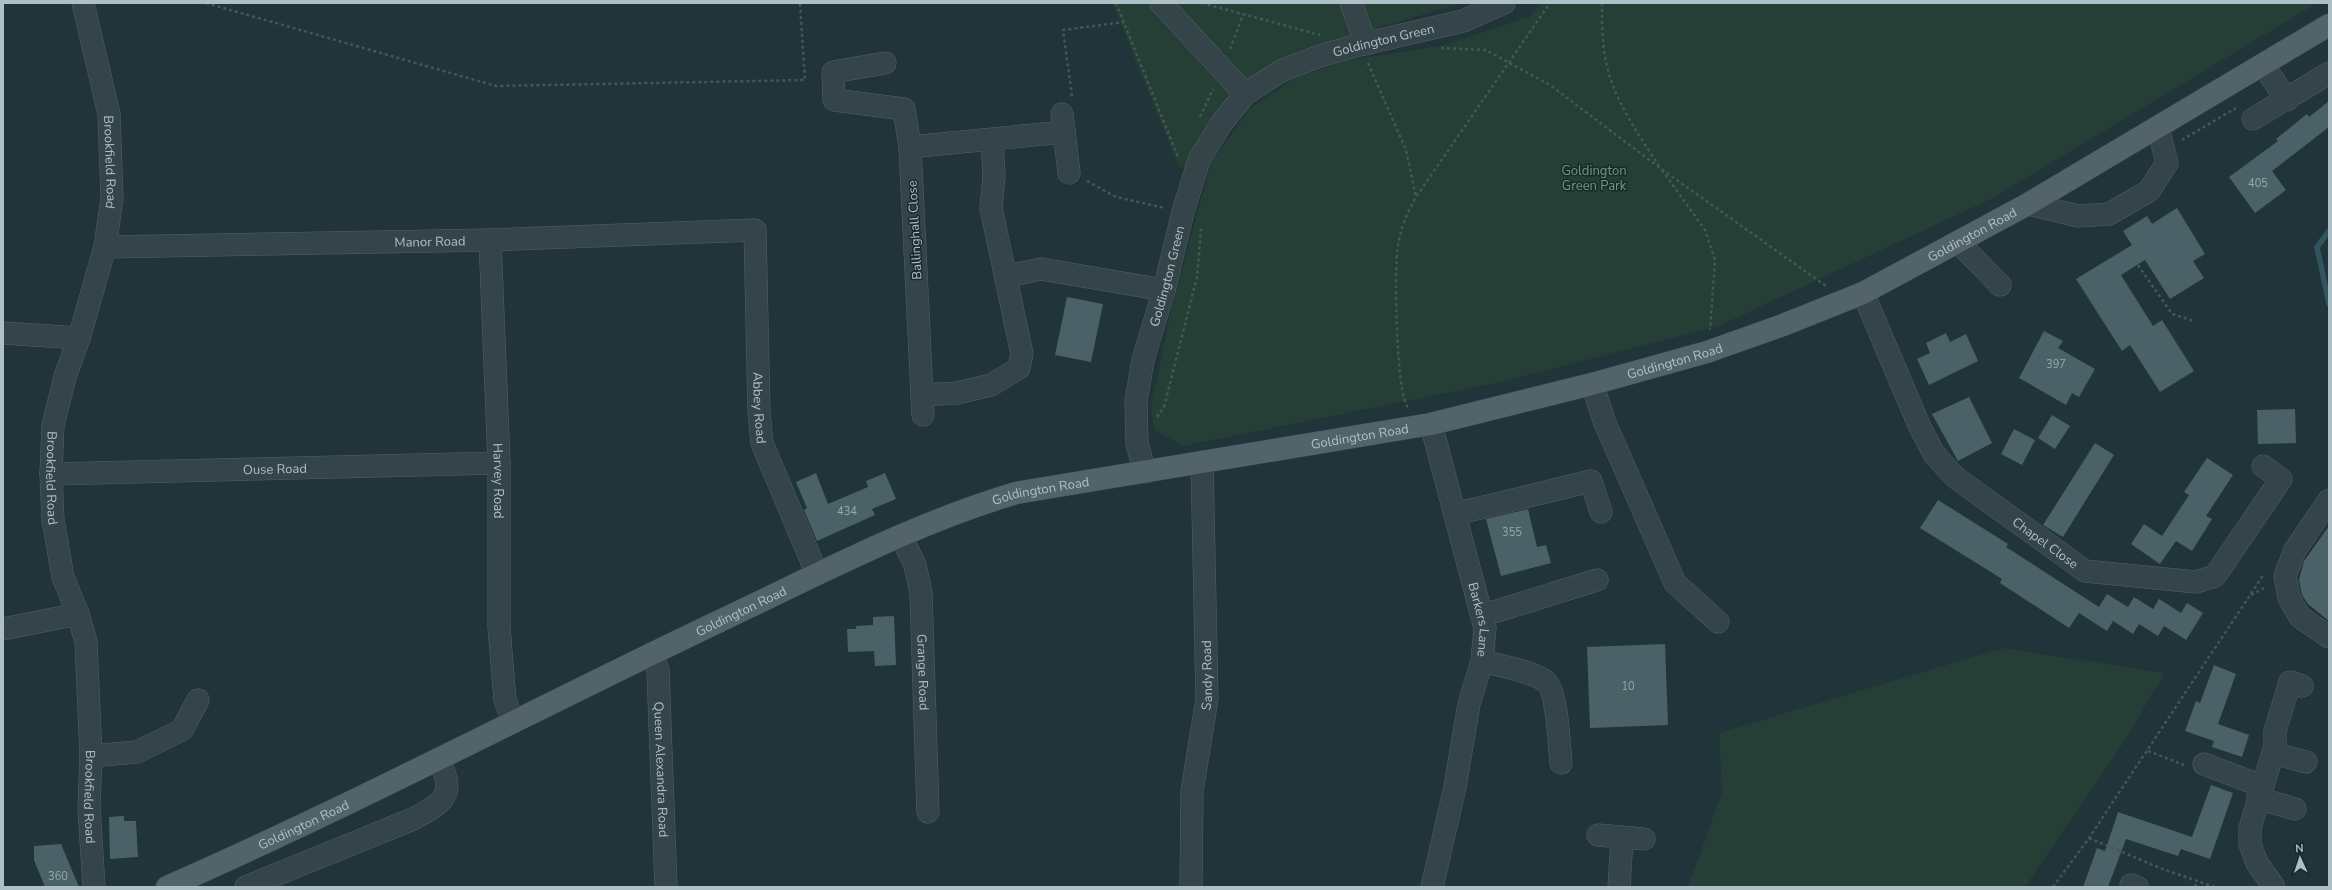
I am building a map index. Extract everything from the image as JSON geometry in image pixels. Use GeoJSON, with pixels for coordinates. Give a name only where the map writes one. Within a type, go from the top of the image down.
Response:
{"type":"FeatureCollection","features":[{"type":"Feature","properties":{"kind":"main road","name":"Goldington Road"},"geometry":{"type":"LineString","coordinates":[[167,887],[268,842],[513,721],[817,574],[966,508],[1016,493],[1431,424],[1592,384],[1707,352],[1783,325],[1854,296],[2028,204],[2329,25]]}},
{"type":"Feature","properties":{"kind":"street","name":"Brookfield Road"},"geometry":{"type":"LineString","coordinates":[[83,3],[109,114],[112,198],[105,247],[79,338],[65,377],[53,425],[51,474],[53,520],[63,577],[78,614],[86,642],[91,756],[90,808],[94,887]]}},
{"type":"Feature","properties":{"kind":"street"},"geometry":{"type":"LineString","coordinates":[[1161,3],[1245,94]]}},
{"type":"Feature","properties":{"kind":"street"},"geometry":{"type":"LineString","coordinates":[[1351,3],[1363,44]]}},
{"type":"Feature","properties":{"kind":"street","name":"Goldington Green"},"geometry":{"type":"LineString","coordinates":[[1144,472],[1137,444],[1136,401],[1143,360],[1164,290],[1183,212],[1194,178],[1200,160],[1221,124],[1245,94],[1283,70],[1323,55],[1363,44],[1463,21],[1504,3]]}},
{"type":"Feature","properties":{"kind":"street","name":"Ballinghall Close"},"geometry":{"type":"LineString","coordinates":[[885,63],[834,72],[834,100],[904,109],[910,147],[923,405],[957,393],[991,385],[1019,368],[1022,354],[1007,276],[991,208],[994,176],[992,139]]}},
{"type":"Feature","properties":{"kind":"street"},"geometry":{"type":"LineString","coordinates":[[2263,65],[2287,100]]}},
{"type":"Feature","properties":{"kind":"street"},"geometry":{"type":"LineString","coordinates":[[2248,111],[2287,100],[2329,73]]}},
{"type":"Feature","properties":{"kind":"street"},"geometry":{"type":"LineString","coordinates":[[910,147],[992,139],[1063,123],[1069,173]]}},
{"type":"Feature","properties":{"kind":"street"},"geometry":{"type":"LineString","coordinates":[[2028,204],[2078,216],[2109,214],[2149,191],[2167,163],[2158,128]]}},
{"type":"Feature","properties":{"kind":"street","name":"Manor Road"},"geometry":{"type":"LineString","coordinates":[[105,247],[490,240],[755,230]]}},
{"type":"Feature","properties":{"kind":"street","name":"Abbey Road"},"geometry":{"type":"LineString","coordinates":[[755,230],[759,412],[762,443],[817,574]]}},
{"type":"Feature","properties":{"kind":"street","name":"Harvey Road"},"geometry":{"type":"LineString","coordinates":[[490,240],[498,463],[499,627],[505,700],[513,721]]}},
{"type":"Feature","properties":{"kind":"street"},"geometry":{"type":"LineString","coordinates":[[1958,242],[2000,285]]}},
{"type":"Feature","properties":{"kind":"street"},"geometry":{"type":"LineString","coordinates":[[1007,276],[1041,269],[1164,290]]}},
{"type":"Feature","properties":{"kind":"street","name":"Chapel Close"},"geometry":{"type":"LineString","coordinates":[[1854,296],[1934,454],[1955,477],[2085,570],[2196,582],[2215,576],[2281,479],[2263,466]]}},
{"type":"Feature","properties":{"kind":"street"},"geometry":{"type":"LineString","coordinates":[[3,332],[79,338]]}},
{"type":"Feature","properties":{"kind":"street"},"geometry":{"type":"LineString","coordinates":[[1592,384],[1605,424],[1675,583],[1718,622]]}},
{"type":"Feature","properties":{"kind":"street","name":"Barkers Lane"},"geometry":{"type":"LineString","coordinates":[[1431,424],[1485,628],[1482,661],[1469,704],[1455,787],[1432,887]]}},
{"type":"Feature","properties":{"kind":"street","name":"Sandy Road"},"geometry":{"type":"LineString","coordinates":[[1192,887],[1192,791],[1207,699],[1202,462]]}},
{"type":"Feature","properties":{"kind":"street","name":"Ouse Road"},"geometry":{"type":"LineString","coordinates":[[51,474],[498,463]]}},
{"type":"Feature","properties":{"kind":"street"},"geometry":{"type":"LineString","coordinates":[[1455,514],[1591,481],[1601,512]]}},
{"type":"Feature","properties":{"kind":"street"},"geometry":{"type":"LineString","coordinates":[[2329,500],[2295,550],[2285,576],[2289,598],[2300,617],[2329,637]]}},
{"type":"Feature","properties":{"kind":"street","name":"Grange Road"},"geometry":{"type":"LineString","coordinates":[[901,536],[915,565],[921,593],[928,812]]}},
{"type":"Feature","properties":{"kind":"street"},"geometry":{"type":"LineString","coordinates":[[1482,614],[1497,611],[1597,580]]}},
{"type":"Feature","properties":{"kind":"street"},"geometry":{"type":"LineString","coordinates":[[3,629],[78,614]]}},
{"type":"Feature","properties":{"kind":"street","name":"Queen Alexandra Road"},"geometry":{"type":"LineString","coordinates":[[651,654],[658,670],[666,887]]}},
{"type":"Feature","properties":{"kind":"street"},"geometry":{"type":"LineString","coordinates":[[1482,661],[1519,671],[1545,681],[1552,693],[1561,763]]}},
{"type":"Feature","properties":{"kind":"street"},"geometry":{"type":"LineString","coordinates":[[2274,887],[2257,863],[2250,844],[2250,828],[2274,750],[2275,731],[2290,682],[2302,686]]}},
{"type":"Feature","properties":{"kind":"street"},"geometry":{"type":"LineString","coordinates":[[91,756],[137,752],[182,730],[198,700]]}},
{"type":"Feature","properties":{"kind":"street"},"geometry":{"type":"LineString","coordinates":[[2274,750],[2306,762]]}},
{"type":"Feature","properties":{"kind":"street"},"geometry":{"type":"LineString","coordinates":[[246,887],[413,819],[438,805],[447,793],[446,774],[438,758]]}},
{"type":"Feature","properties":{"kind":"street"},"geometry":{"type":"LineString","coordinates":[[2204,764],[2295,809]]}},
{"type":"Feature","properties":{"kind":"street"},"geometry":{"type":"LineString","coordinates":[[1598,835],[1644,839]]}},
{"type":"Feature","properties":{"kind":"street"},"geometry":{"type":"LineString","coordinates":[[1619,887],[1622,838]]}},
{"type":"Feature","properties":{"kind":"path"},"geometry":{"type":"LineString","coordinates":[[206,3],[496,86],[805,80],[800,3]]}},
{"type":"Feature","properties":{"kind":"path"},"geometry":{"type":"LineString","coordinates":[[1116,3],[1180,162],[1194,178]]}},
{"type":"Feature","properties":{"kind":"path"},"geometry":{"type":"LineString","coordinates":[[1202,3],[1328,37]]}},
{"type":"Feature","properties":{"kind":"path"},"geometry":{"type":"LineString","coordinates":[[1431,424],[1406,406],[1401,388],[1398,355],[1397,247],[1402,222],[1416,197],[1550,3]]}},
{"type":"Feature","properties":{"kind":"path"},"geometry":{"type":"LineString","coordinates":[[1602,3],[1606,62],[1614,86],[1632,124],[1660,168],[1705,230],[1714,260],[1707,352]]}},
{"type":"Feature","properties":{"kind":"path"},"geometry":{"type":"LineString","coordinates":[[1063,123],[1073,105],[1063,30],[1124,22]]}},
{"type":"Feature","properties":{"kind":"path"},"geometry":{"type":"LineString","coordinates":[[1363,44],[1406,150],[1416,197]]}},
{"type":"Feature","properties":{"kind":"path"},"geometry":{"type":"LineString","coordinates":[[1438,48],[1486,50],[1550,85],[1660,168],[1854,296]]}},
{"type":"Feature","properties":{"kind":"path"},"geometry":{"type":"LineString","coordinates":[[2164,150],[2248,111]]}},
{"type":"Feature","properties":{"kind":"path"},"geometry":{"type":"LineString","coordinates":[[1069,173],[1116,197],[1183,212]]}},
{"type":"Feature","properties":{"kind":"path"},"geometry":{"type":"LineString","coordinates":[[2138,265],[2172,314],[2194,321]]}},
{"type":"Feature","properties":{"kind":"path"},"geometry":{"type":"LineString","coordinates":[[2053,887],[2089,838],[2268,569]]}},
{"type":"Feature","properties":{"kind":"path"},"geometry":{"type":"LineString","coordinates":[[2147,751],[2194,769],[2204,764]]}},
{"type":"Feature","properties":{"kind":"path"},"geometry":{"type":"LineString","coordinates":[[2089,838],[2197,882],[2214,887]]}},
{"type":"Feature","properties":{"kind":"path"},"geometry":{"type":"LineString","coordinates":[[2195,887],[2197,882]]}},
{"type":"Feature","properties":{"kind":"green space"},"geometry":{"type":"Polygon","coordinates":[[[1112,3],[1462,3],[1300,51],[1264,69],[1189,166],[1179,167],[1112,3]]]}},
{"type":"Feature","properties":{"kind":"green space","name":"Goldington Green Park"},"geometry":{"type":"Polygon","coordinates":[[[1541,3],[2317,3],[1991,199],[1719,326],[1497,383],[1183,446],[1154,430],[1151,408],[1172,305],[1211,163],[1249,109],[1293,79],[1343,61],[1445,45],[1530,16],[1541,3]]]}},
{"type":"Feature","properties":{"kind":"green space"},"geometry":{"type":"Polygon","coordinates":[[[2003,648],[2165,673],[2122,745],[2025,887],[1688,887],[1722,792],[1719,733],[2003,648]]]}},
{"type":"Feature","properties":{"kind":"building"},"geometry":{"type":"Polygon","coordinates":[[[2329,101],[2329,127],[2272,171],[2286,190],[2255,213],[2229,177],[2278,141],[2276,139],[2307,114],[2309,117],[2329,101]]]}},
{"type":"Feature","properties":{"kind":"building"},"geometry":{"type":"Polygon","coordinates":[[[2177,208],[2205,254],[2193,261],[2204,278],[2170,299],[2145,260],[2121,275],[2153,326],[2162,320],[2194,371],[2160,392],[2130,345],[2122,351],[2076,279],[2132,245],[2123,231],[2147,216],[2152,224],[2177,208]]]}},
{"type":"Feature","properties":{"kind":"building"},"geometry":{"type":"Polygon","coordinates":[[[1067,297],[1103,304],[1091,362],[1055,355],[1067,297]]]}},
{"type":"Feature","properties":{"kind":"building"},"geometry":{"type":"Polygon","coordinates":[[[2044,331],[2063,341],[2058,348],[2095,369],[2079,397],[2072,393],[2066,405],[2019,378],[2044,331]]]}},
{"type":"Feature","properties":{"kind":"building"},"geometry":{"type":"Polygon","coordinates":[[[1946,333],[1950,342],[1966,334],[1978,361],[1929,385],[1917,359],[1930,353],[1926,343],[1946,333]]]}},
{"type":"Feature","properties":{"kind":"building"},"geometry":{"type":"Polygon","coordinates":[[[1969,397],[1992,443],[1958,461],[1932,414],[1969,397]]]}},
{"type":"Feature","properties":{"kind":"building"},"geometry":{"type":"Polygon","coordinates":[[[2295,409],[2296,443],[2258,444],[2257,410],[2295,409]]]}},
{"type":"Feature","properties":{"kind":"building"},"geometry":{"type":"Polygon","coordinates":[[[2052,415],[2070,426],[2055,449],[2038,438],[2052,415]]]}},
{"type":"Feature","properties":{"kind":"building"},"geometry":{"type":"Polygon","coordinates":[[[2014,429],[2035,440],[2022,465],[2001,454],[2014,429]]]}},
{"type":"Feature","properties":{"kind":"building"},"geometry":{"type":"Polygon","coordinates":[[[2095,443],[2114,455],[2063,537],[2043,525],[2095,443]]]}},
{"type":"Feature","properties":{"kind":"building"},"geometry":{"type":"Polygon","coordinates":[[[2207,458],[2233,475],[2206,516],[2212,519],[2192,551],[2176,541],[2160,564],[2131,544],[2144,524],[2162,536],[2189,495],[2184,492],[2207,458]]]}},
{"type":"Feature","properties":{"kind":"building"},"geometry":{"type":"Polygon","coordinates":[[[816,473],[828,504],[868,487],[866,481],[885,473],[896,499],[872,509],[875,515],[817,541],[804,510],[807,508],[796,482],[816,473]]]}},
{"type":"Feature","properties":{"kind":"building"},"geometry":{"type":"Polygon","coordinates":[[[1938,500],[2008,544],[2006,547],[2099,607],[2107,594],[2128,607],[2134,597],[2153,609],[2159,599],[2181,613],[2187,603],[2203,613],[2186,640],[2164,626],[2158,636],[2139,624],[2133,634],[2113,621],[2107,631],[2079,613],[2069,628],[2000,583],[2002,579],[1920,528],[1938,500]]]}},
{"type":"Feature","properties":{"kind":"building"},"geometry":{"type":"Polygon","coordinates":[[[1528,509],[1537,547],[1546,545],[1551,563],[1501,576],[1486,519],[1528,509]]]}},
{"type":"Feature","properties":{"kind":"building"},"geometry":{"type":"Polygon","coordinates":[[[2329,526],[2329,621],[2308,604],[2302,595],[2299,580],[2304,561],[2329,526]]]}},
{"type":"Feature","properties":{"kind":"building"},"geometry":{"type":"Polygon","coordinates":[[[894,616],[896,665],[875,666],[874,651],[848,652],[847,629],[856,629],[856,626],[873,625],[873,617],[894,616]]]}},
{"type":"Feature","properties":{"kind":"building"},"geometry":{"type":"Polygon","coordinates":[[[1665,644],[1668,725],[1590,728],[1587,647],[1665,644]]]}},
{"type":"Feature","properties":{"kind":"building"},"geometry":{"type":"Polygon","coordinates":[[[2214,665],[2236,674],[2218,724],[2249,735],[2242,757],[2212,747],[2214,741],[2185,731],[2196,701],[2200,703],[2214,665]]]}},
{"type":"Feature","properties":{"kind":"building"},"geometry":{"type":"Polygon","coordinates":[[[2211,785],[2233,793],[2210,859],[2181,849],[2178,856],[2126,839],[2108,887],[2083,887],[2097,848],[2105,851],[2118,812],[2192,837],[2211,785]]]}},
{"type":"Feature","properties":{"kind":"building"},"geometry":{"type":"Polygon","coordinates":[[[124,816],[124,821],[136,821],[138,857],[110,859],[109,817],[124,816]]]}},
{"type":"Feature","properties":{"kind":"building"},"geometry":{"type":"Polygon","coordinates":[[[61,844],[79,887],[45,887],[34,860],[34,846],[61,844]]]}},
{"type":"Feature","properties":{"kind":"waterway"},"geometry":{"type":"LineString","coordinates":[[2329,231],[2317,247],[2329,304]]}}]}
